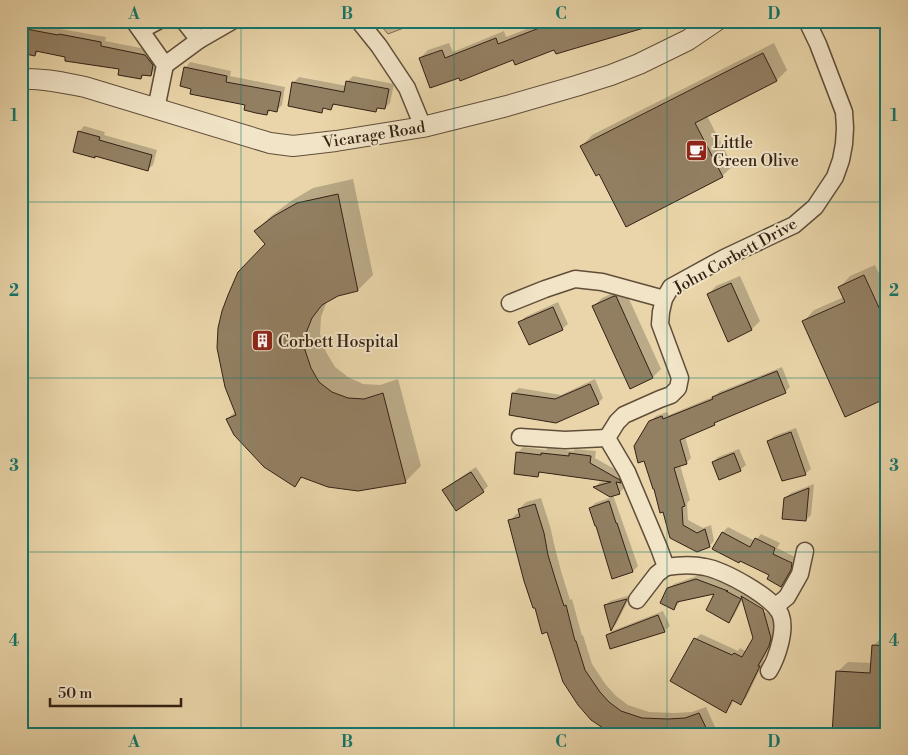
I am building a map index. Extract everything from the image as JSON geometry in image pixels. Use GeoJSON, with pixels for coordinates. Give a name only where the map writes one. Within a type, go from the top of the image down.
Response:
{"type":"FeatureCollection","features":[{"type":"Feature","properties":{"kind":"street"},"geometry":{"type":"LineString","coordinates":[[158,21],[138,26],[165,65]]}},
{"type":"Feature","properties":{"kind":"street"},"geometry":{"type":"LineString","coordinates":[[184,21],[199,40]]}},
{"type":"Feature","properties":{"kind":"street"},"geometry":{"type":"LineString","coordinates":[[156,109],[165,65],[199,40],[232,21]]}},
{"type":"Feature","properties":{"kind":"street"},"geometry":{"type":"LineString","coordinates":[[359,21],[379,46],[407,88],[423,127]]}},
{"type":"Feature","properties":{"kind":"street","name":"Vicarage Road"},"geometry":{"type":"LineString","coordinates":[[21,79],[85,87],[270,143],[293,146],[336,142],[423,127],[576,86],[640,64],[688,40],[716,21]]}},
{"type":"Feature","properties":{"kind":"street","name":"John Corbett Drive"},"geometry":{"type":"LineString","coordinates":[[607,438],[624,415],[671,395],[678,388],[680,378],[660,324],[664,298],[671,287],[724,258],[794,224],[815,207],[835,177],[844,144],[844,112],[818,44],[807,21]]}},
{"type":"Feature","properties":{"kind":"street","name":"John Corbett Drive"},"geometry":{"type":"LineString","coordinates":[[510,303],[575,279],[602,282],[664,298]]}},
{"type":"Feature","properties":{"kind":"street"},"geometry":{"type":"LineString","coordinates":[[520,437],[565,440],[607,438],[627,472],[660,548],[666,567]]}},
{"type":"Feature","properties":{"kind":"street"},"geometry":{"type":"LineString","coordinates":[[776,606],[787,597],[800,574],[805,551]]}},
{"type":"Feature","properties":{"kind":"street"},"geometry":{"type":"LineString","coordinates":[[637,600],[657,574],[666,567],[684,565],[706,567],[732,577],[767,598],[776,606],[781,615],[782,624],[779,648],[769,671]]}},
{"type":"Feature","properties":{"kind":"shaded area"},"geometry":{"type":"Polygon","coordinates":[[[377,21],[422,21],[388,34],[377,21]]]}},
{"type":"Feature","properties":{"kind":"building"},"geometry":{"type":"Polygon","coordinates":[[[546,21],[654,21],[654,25],[556,54],[554,50],[515,65],[513,60],[460,81],[459,78],[430,88],[419,58],[442,50],[445,58],[496,38],[498,44],[547,25],[546,21]]]}},
{"type":"Feature","properties":{"kind":"building"},"geometry":{"type":"Polygon","coordinates":[[[21,28],[101,42],[101,46],[145,55],[153,65],[151,76],[142,75],[141,79],[118,75],[119,69],[65,61],[65,57],[36,51],[35,56],[21,53],[21,28]]]}},
{"type":"Feature","properties":{"kind":"building"},"geometry":{"type":"Polygon","coordinates":[[[763,53],[777,81],[695,123],[723,177],[626,227],[599,174],[596,176],[580,146],[763,53]]]}},
{"type":"Feature","properties":{"kind":"building"},"geometry":{"type":"Polygon","coordinates":[[[184,67],[227,76],[226,82],[281,92],[277,112],[268,110],[267,115],[256,113],[244,110],[245,105],[190,94],[191,89],[180,86],[184,67]]]}},
{"type":"Feature","properties":{"kind":"building"},"geometry":{"type":"Polygon","coordinates":[[[346,81],[389,89],[385,109],[377,108],[376,112],[333,104],[331,110],[323,108],[322,113],[288,106],[292,82],[344,92],[346,81]]]}},
{"type":"Feature","properties":{"kind":"building"},"geometry":{"type":"Polygon","coordinates":[[[78,131],[100,137],[99,140],[152,155],[148,171],[95,156],[95,158],[73,152],[78,131]]]}},
{"type":"Feature","properties":{"kind":"building","name":"Corbett Hospital"},"geometry":{"type":"Polygon","coordinates":[[[338,194],[358,291],[338,296],[322,305],[312,318],[306,333],[305,350],[311,368],[319,382],[332,392],[348,398],[364,399],[383,393],[406,483],[358,491],[328,487],[301,477],[295,487],[264,467],[234,435],[226,419],[236,415],[225,387],[217,348],[218,328],[222,311],[238,272],[265,244],[254,231],[274,216],[297,203],[338,194]]]}},
{"type":"Feature","properties":{"kind":"building"},"geometry":{"type":"Polygon","coordinates":[[[864,275],[887,325],[887,398],[845,417],[802,321],[845,302],[838,287],[864,275]]]}},
{"type":"Feature","properties":{"kind":"building"},"geometry":{"type":"Polygon","coordinates":[[[731,283],[752,330],[728,342],[707,294],[731,283]]]}},
{"type":"Feature","properties":{"kind":"building"},"geometry":{"type":"Polygon","coordinates":[[[616,296],[653,378],[630,389],[592,306],[616,296]]]}},
{"type":"Feature","properties":{"kind":"building"},"geometry":{"type":"Polygon","coordinates":[[[553,307],[563,330],[529,345],[518,322],[553,307]]]}},
{"type":"Feature","properties":{"kind":"building"},"geometry":{"type":"Polygon","coordinates":[[[777,371],[786,393],[714,423],[715,425],[680,440],[687,464],[674,468],[685,506],[682,507],[683,525],[697,533],[705,529],[710,547],[697,552],[670,538],[663,512],[660,513],[644,461],[638,463],[634,446],[649,421],[662,416],[663,419],[777,371]]]}},
{"type":"Feature","properties":{"kind":"building"},"geometry":{"type":"Polygon","coordinates":[[[590,384],[599,404],[556,423],[509,415],[512,393],[555,399],[590,384]]]}},
{"type":"Feature","properties":{"kind":"building"},"geometry":{"type":"Polygon","coordinates":[[[791,432],[806,475],[782,481],[767,441],[791,432]]]}},
{"type":"Feature","properties":{"kind":"building"},"geometry":{"type":"Polygon","coordinates":[[[516,452],[569,456],[569,453],[591,456],[590,463],[620,480],[621,483],[616,482],[620,494],[610,497],[593,487],[611,482],[539,472],[538,477],[514,474],[516,452]]]}},
{"type":"Feature","properties":{"kind":"building"},"geometry":{"type":"Polygon","coordinates":[[[734,453],[741,471],[719,480],[712,462],[734,453]]]}},
{"type":"Feature","properties":{"kind":"building"},"geometry":{"type":"Polygon","coordinates":[[[471,472],[484,492],[456,511],[442,490],[471,472]]]}},
{"type":"Feature","properties":{"kind":"building"},"geometry":{"type":"Polygon","coordinates":[[[809,488],[806,521],[782,519],[784,498],[809,488]]]}},
{"type":"Feature","properties":{"kind":"building"},"geometry":{"type":"Polygon","coordinates":[[[609,501],[633,572],[612,579],[589,508],[609,501]]]}},
{"type":"Feature","properties":{"kind":"building"},"geometry":{"type":"Polygon","coordinates":[[[535,504],[544,533],[548,555],[564,606],[566,605],[585,670],[600,692],[621,711],[642,718],[685,718],[699,713],[709,734],[612,734],[591,720],[578,705],[563,682],[547,632],[542,634],[535,608],[533,608],[524,581],[508,520],[520,517],[518,509],[535,504]]]}},
{"type":"Feature","properties":{"kind":"building"},"geometry":{"type":"Polygon","coordinates":[[[722,532],[750,547],[755,538],[775,548],[773,554],[792,563],[791,570],[781,587],[767,579],[769,575],[740,561],[739,563],[712,549],[722,532]]]}},
{"type":"Feature","properties":{"kind":"building"},"geometry":{"type":"Polygon","coordinates":[[[696,579],[728,591],[726,591],[741,599],[729,623],[706,610],[714,594],[677,602],[674,610],[660,603],[667,588],[696,579]]]}},
{"type":"Feature","properties":{"kind":"building"},"geometry":{"type":"Polygon","coordinates":[[[741,596],[763,609],[771,638],[741,705],[732,700],[726,713],[670,681],[694,638],[732,655],[734,653],[742,657],[753,638],[741,596]]]}},
{"type":"Feature","properties":{"kind":"building"},"geometry":{"type":"Polygon","coordinates":[[[627,599],[611,631],[604,605],[627,599]]]}},
{"type":"Feature","properties":{"kind":"building"},"geometry":{"type":"Polygon","coordinates":[[[658,615],[665,632],[610,649],[606,635],[658,615]]]}},
{"type":"Feature","properties":{"kind":"building"},"geometry":{"type":"Polygon","coordinates":[[[872,645],[887,646],[887,734],[832,734],[836,671],[870,673],[872,645]]]}},
{"type":"Feature","properties":{"kind":"place","name":"Little Green Olive"},"geometry":{"type":"Point","coordinates":[697,151]}},
{"type":"Feature","properties":{"kind":"place","name":"Corbett Hospital"},"geometry":{"type":"Point","coordinates":[262,341]}}]}
